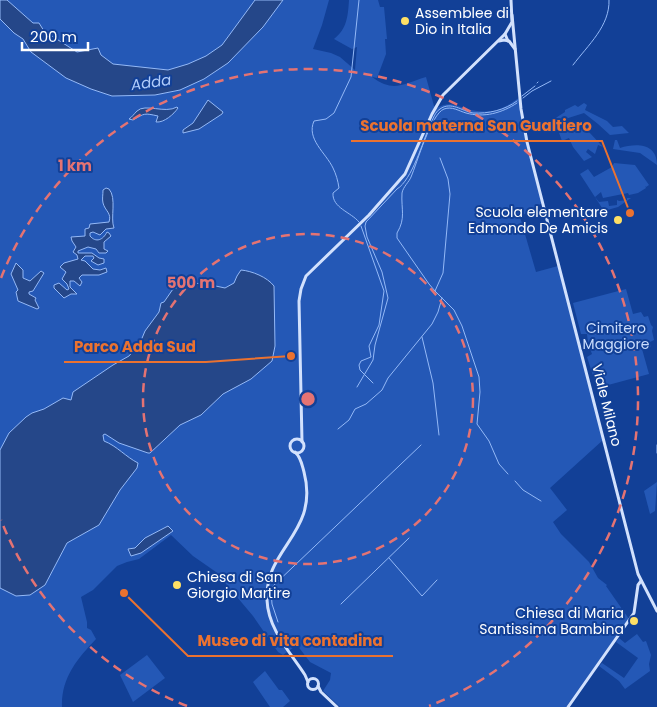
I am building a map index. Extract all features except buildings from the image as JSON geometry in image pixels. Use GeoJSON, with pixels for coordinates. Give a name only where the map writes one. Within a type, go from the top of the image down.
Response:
{"type":"FeatureCollection","features":[{"type":"Feature","properties":{"kind":"street","name":"Viale Milano"},"geometry":{"type":"LineString","coordinates":[[511,0],[512,24],[505,34],[516,54]]}},
{"type":"Feature","properties":{"kind":"street","name":"Viale Milano"},"geometry":{"type":"LineString","coordinates":[[512,15],[521,109],[527,142],[641,581],[657,611]]}},
{"type":"Feature","properties":{"kind":"street"},"geometry":{"type":"LineString","coordinates":[[496,43],[502,40],[513,40],[515,35],[512,29],[508,28]]}},
{"type":"Feature","properties":{"kind":"street"},"geometry":{"type":"LineString","coordinates":[[337,707],[317,688],[317,680],[312,679],[306,674],[272,624],[267,601],[268,580],[299,527],[305,511],[307,487],[300,455],[303,421],[299,301],[301,289],[304,280],[314,267],[360,224],[405,174],[443,95],[505,34]]}},
{"type":"Feature","properties":{"kind":"street"},"geometry":{"type":"LineString","coordinates":[[301,432],[290,444],[291,449],[298,455],[301,462]]}},
{"type":"Feature","properties":{"kind":"street"},"geometry":{"type":"LineString","coordinates":[[296,439],[302,442]]}},
{"type":"Feature","properties":{"kind":"street"},"geometry":{"type":"LineString","coordinates":[[295,452],[302,449]]}},
{"type":"Feature","properties":{"kind":"street"},"geometry":{"type":"LineString","coordinates":[[568,707],[634,612],[637,591],[641,581]]}},
{"type":"Feature","properties":{"kind":"street"},"geometry":{"type":"LineString","coordinates":[[637,591],[644,587]]}},
{"type":"Feature","properties":{"kind":"street"},"geometry":{"type":"LineString","coordinates":[[306,674],[309,688],[317,688]]}},
{"type":"Feature","properties":{"kind":"street"},"geometry":{"type":"LineString","coordinates":[[308,682],[312,679]]}},
{"type":"Feature","properties":{"kind":"green space"},"geometry":{"type":"Polygon","coordinates":[[[0,0],[329,0],[313,49],[340,57],[355,70],[357,47],[352,49],[334,39],[344,26],[349,0],[378,0],[380,7],[384,7],[387,39],[385,39],[386,54],[377,78],[372,77],[386,85],[398,86],[426,77],[434,106],[437,108],[449,104],[476,111],[494,111],[519,98],[542,203],[520,217],[536,272],[558,266],[603,440],[550,488],[567,510],[553,522],[561,534],[589,562],[598,578],[607,585],[629,619],[566,707],[340,707],[323,691],[330,680],[331,673],[310,662],[297,645],[283,655],[278,652],[253,616],[216,572],[193,556],[171,535],[139,559],[117,566],[93,590],[81,597],[87,628],[91,630],[96,639],[77,662],[67,678],[62,697],[62,707],[0,707],[0,0]]]}},
{"type":"Feature","properties":{"kind":"green space"},"geometry":{"type":"Polygon","coordinates":[[[584,103],[587,105],[585,110],[607,121],[613,127],[622,126],[629,133],[610,135],[584,113],[562,120],[561,126],[565,125],[566,121],[569,130],[581,126],[603,147],[598,145],[595,154],[588,149],[586,152],[592,157],[584,161],[573,147],[569,138],[562,141],[554,119],[565,112],[565,110],[575,105],[578,107],[584,103]]]}},
{"type":"Feature","properties":{"kind":"green space"},"geometry":{"type":"Polygon","coordinates":[[[615,140],[617,140],[620,148],[639,145],[650,149],[656,158],[657,165],[640,153],[613,149],[615,140]]]}},
{"type":"Feature","properties":{"kind":"green space"},"geometry":{"type":"Polygon","coordinates":[[[614,163],[635,165],[649,185],[645,186],[646,188],[638,193],[629,195],[628,193],[603,198],[601,192],[595,197],[599,202],[608,201],[609,206],[617,205],[617,200],[631,198],[618,207],[604,211],[580,174],[588,169],[594,177],[612,167],[614,163]]]}},
{"type":"Feature","properties":{"kind":"green space","name":"Cimitero Maggiore"},"geometry":{"type":"Polygon","coordinates":[[[626,289],[633,314],[641,312],[644,317],[648,316],[653,327],[654,340],[650,342],[651,347],[642,349],[649,374],[597,388],[587,357],[592,354],[587,334],[581,334],[573,303],[626,289]]]}},
{"type":"Feature","properties":{"kind":"green space"},"geometry":{"type":"Polygon","coordinates":[[[657,482],[655,511],[650,514],[644,491],[657,482]]]}},
{"type":"Feature","properties":{"kind":"green space"},"geometry":{"type":"Polygon","coordinates":[[[637,634],[643,642],[646,641],[651,655],[650,671],[625,689],[619,681],[599,666],[602,663],[624,678],[638,658],[616,642],[619,638],[625,643],[637,634]]]}},
{"type":"Feature","properties":{"kind":"green space"},"geometry":{"type":"Polygon","coordinates":[[[147,655],[165,678],[133,702],[120,675],[147,655]]]}},
{"type":"Feature","properties":{"kind":"green space"},"geometry":{"type":"Polygon","coordinates":[[[265,671],[290,701],[283,707],[270,707],[253,682],[265,671]]]}},
{"type":"Feature","properties":{"kind":"water","name":"Adda"},"geometry":{"type":"Polygon","coordinates":[[[0,0],[7,0],[33,23],[39,23],[44,31],[77,52],[98,48],[101,55],[113,64],[168,70],[206,56],[222,45],[255,0],[283,0],[263,27],[228,63],[204,79],[180,90],[155,95],[112,96],[66,78],[31,52],[23,39],[0,19],[0,0]]]}},
{"type":"Feature","properties":{"kind":"water"},"geometry":{"type":"Polygon","coordinates":[[[208,100],[223,112],[222,114],[199,129],[183,133],[183,130],[193,123],[208,100]]]}},
{"type":"Feature","properties":{"kind":"water"},"geometry":{"type":"Polygon","coordinates":[[[177,107],[165,120],[159,122],[156,122],[158,116],[147,114],[133,120],[129,119],[137,111],[145,108],[172,109],[177,107]]]}},
{"type":"Feature","properties":{"kind":"water"},"geometry":{"type":"Polygon","coordinates":[[[109,189],[113,197],[114,228],[106,229],[100,235],[93,232],[90,233],[90,236],[99,240],[107,232],[109,233],[111,236],[104,242],[104,249],[108,251],[106,253],[99,253],[96,249],[88,247],[78,251],[78,253],[92,253],[104,259],[104,263],[98,265],[91,261],[94,258],[93,256],[85,256],[81,260],[85,261],[93,269],[100,270],[106,268],[107,272],[99,275],[82,275],[79,278],[82,282],[80,286],[74,281],[70,281],[70,287],[77,294],[71,294],[64,298],[54,288],[54,285],[59,283],[67,290],[69,289],[62,279],[66,272],[60,267],[64,263],[78,259],[77,255],[73,252],[76,247],[71,237],[85,236],[85,229],[89,228],[90,224],[109,222],[110,216],[103,200],[103,190],[109,189]]]}},
{"type":"Feature","properties":{"kind":"water"},"geometry":{"type":"Polygon","coordinates":[[[16,263],[23,270],[23,278],[30,281],[41,271],[44,273],[33,291],[29,292],[29,294],[36,298],[35,300],[39,308],[37,309],[18,301],[16,292],[18,290],[11,274],[16,263]]]}},
{"type":"Feature","properties":{"kind":"water"},"geometry":{"type":"Polygon","coordinates":[[[241,270],[259,275],[274,286],[275,346],[272,361],[251,379],[223,394],[201,415],[180,425],[150,453],[119,443],[105,434],[103,435],[104,441],[138,463],[137,468],[120,490],[99,525],[67,543],[45,585],[30,595],[16,596],[0,588],[0,450],[9,433],[32,413],[44,409],[63,398],[71,400],[73,392],[129,356],[140,343],[145,331],[159,312],[161,303],[164,302],[173,289],[191,283],[206,284],[210,282],[211,285],[225,288],[234,283],[241,270]]]}},
{"type":"Feature","properties":{"kind":"water"},"geometry":{"type":"Polygon","coordinates":[[[168,526],[173,531],[141,553],[131,556],[128,549],[135,548],[145,538],[168,526]]]}},
{"type":"Feature","properties":{"kind":"waterway"},"geometry":{"type":"LineString","coordinates":[[359,0],[351,77],[334,113],[326,119],[314,121],[312,128],[315,140],[330,162],[337,178],[339,188],[333,193],[334,198],[339,206],[359,222]]}},
{"type":"Feature","properties":{"kind":"waterway"},"geometry":{"type":"LineString","coordinates":[[573,65],[602,27],[606,18],[609,0]]}},
{"type":"Feature","properties":{"kind":"waterway"},"geometry":{"type":"LineString","coordinates":[[523,98],[551,81]]}},
{"type":"Feature","properties":{"kind":"waterway"},"geometry":{"type":"LineString","coordinates":[[522,96],[535,86]]}},
{"type":"Feature","properties":{"kind":"waterway"},"geometry":{"type":"LineString","coordinates":[[357,387],[373,360],[375,345],[388,298],[382,272],[367,237],[366,222],[408,177],[438,110],[452,106],[473,113],[485,113],[502,109],[517,101]]}},
{"type":"Feature","properties":{"kind":"waterway"},"geometry":{"type":"LineString","coordinates":[[435,291],[397,238],[402,218],[402,193],[411,177],[429,129],[439,113],[447,108],[453,108],[466,113],[486,115],[499,112],[517,103]]}},
{"type":"Feature","properties":{"kind":"waterway"},"geometry":{"type":"LineString","coordinates":[[440,158],[448,179],[450,194],[443,273],[435,291],[454,310],[462,326],[479,377],[480,392],[477,424],[489,441],[499,464],[508,474]]}},
{"type":"Feature","properties":{"kind":"waterway"},"geometry":{"type":"LineString","coordinates":[[361,226],[384,291],[379,325],[369,346],[371,357],[361,361],[359,365],[360,370],[373,383]]}},
{"type":"Feature","properties":{"kind":"waterway"},"geometry":{"type":"LineString","coordinates":[[338,429],[349,420],[355,409],[366,404],[382,390],[388,378],[432,324],[442,298]]}},
{"type":"Feature","properties":{"kind":"waterway"},"geometry":{"type":"LineString","coordinates":[[422,337],[433,383],[439,435]]}},
{"type":"Feature","properties":{"kind":"waterway"},"geometry":{"type":"LineString","coordinates":[[272,587],[421,445]]}},
{"type":"Feature","properties":{"kind":"waterway"},"geometry":{"type":"LineString","coordinates":[[657,445],[657,453]]}},
{"type":"Feature","properties":{"kind":"waterway"},"geometry":{"type":"LineString","coordinates":[[515,481],[523,490],[541,501]]}},
{"type":"Feature","properties":{"kind":"waterway"},"geometry":{"type":"LineString","coordinates":[[341,604],[409,538]]}},
{"type":"Feature","properties":{"kind":"waterway"},"geometry":{"type":"LineString","coordinates":[[389,558],[422,596],[437,580]]}},
{"type":"Feature","properties":{"kind":"waterway"},"geometry":{"type":"LineString","coordinates":[[271,590],[272,604],[278,622]]}},
{"type":"Feature","properties":{"kind":"place","name":"Assemblee di Dio in Italia"},"geometry":{"type":"Point","coordinates":[405,21]}},
{"type":"Feature","properties":{"kind":"place","name":"Scuola materna San Gualtiero"},"geometry":{"type":"Point","coordinates":[630,213]}},
{"type":"Feature","properties":{"kind":"place","name":"Scuola elementare Edmondo De Amicis"},"geometry":{"type":"Point","coordinates":[618,220]}},
{"type":"Feature","properties":{"kind":"place","name":"Parco Adda Sud"},"geometry":{"type":"Point","coordinates":[291,356]}},
{"type":"Feature","properties":{"kind":"place","name":"Chiesa di San Giorgio Martire"},"geometry":{"type":"Point","coordinates":[177,585]}},
{"type":"Feature","properties":{"kind":"place","name":"Museo di vita contadina"},"geometry":{"type":"Point","coordinates":[124,593]}},
{"type":"Feature","properties":{"kind":"place","name":"Chiesa di Maria Santissima Bambina"},"geometry":{"type":"Point","coordinates":[634,621]}}]}
